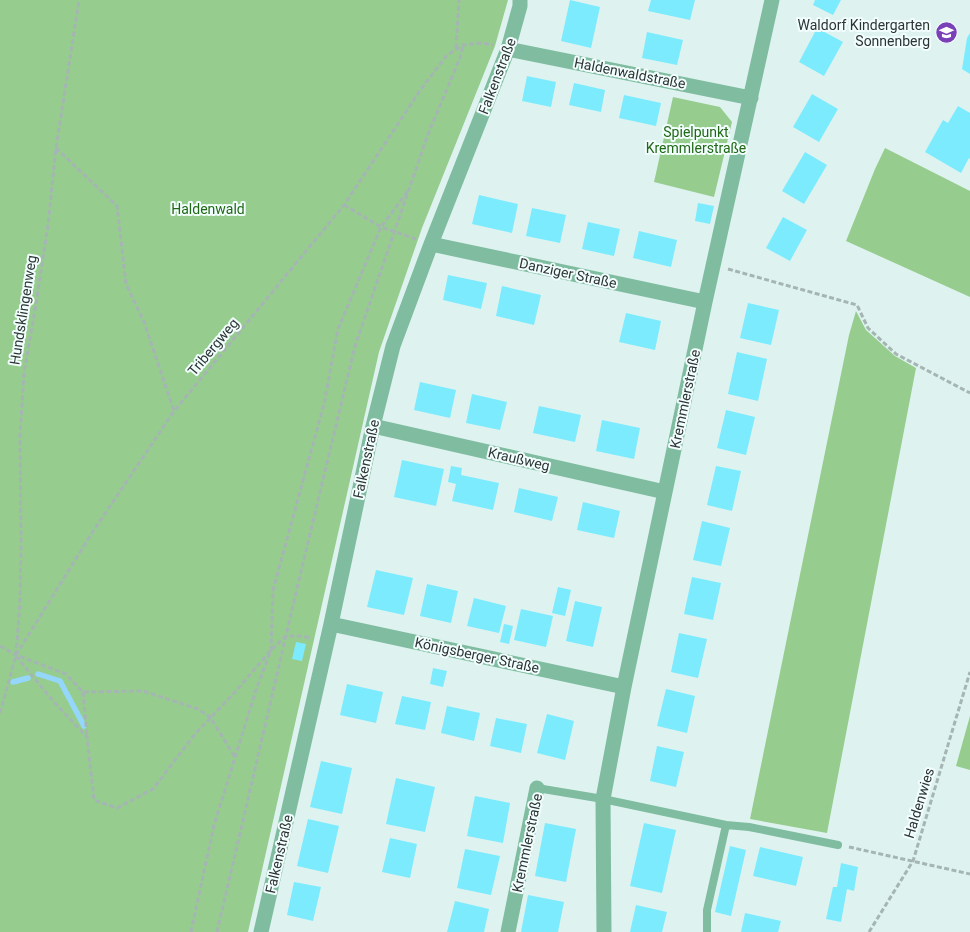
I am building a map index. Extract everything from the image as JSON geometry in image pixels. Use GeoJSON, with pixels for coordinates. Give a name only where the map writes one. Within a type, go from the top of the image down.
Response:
{"type":"FeatureCollection","features":[{"type":"Feature","properties":{"kind":"street","name":"Falkenstraße"},"geometry":{"type":"LineString","coordinates":[[261,932],[331,624],[373,426],[393,346],[502,48],[520,6],[520,0]]}},
{"type":"Feature","properties":{"kind":"street","name":"Kremmlerstraße"},"geometry":{"type":"LineString","coordinates":[[604,932],[604,799],[624,687],[705,302],[772,0]]}},
{"type":"Feature","properties":{"kind":"street","name":"Haldenwaldstraße"},"geometry":{"type":"LineString","coordinates":[[502,48],[751,98]]}},
{"type":"Feature","properties":{"kind":"street","name":"Danziger Straße"},"geometry":{"type":"LineString","coordinates":[[431,244],[705,302]]}},
{"type":"Feature","properties":{"kind":"street","name":"Kraußweg"},"geometry":{"type":"LineString","coordinates":[[373,426],[665,492]]}},
{"type":"Feature","properties":{"kind":"street","name":"Königsberger Straße"},"geometry":{"type":"LineString","coordinates":[[331,624],[624,687]]}},
{"type":"Feature","properties":{"kind":"street","name":"Kremmlerstraße"},"geometry":{"type":"LineString","coordinates":[[508,932],[536,788]]}},
{"type":"Feature","properties":{"kind":"lane","name":"Kremmlerstraße"},"geometry":{"type":"LineString","coordinates":[[536,788],[604,799]]}},
{"type":"Feature","properties":{"kind":"lane"},"geometry":{"type":"LineString","coordinates":[[604,799],[726,825],[749,827],[838,845]]}},
{"type":"Feature","properties":{"kind":"lane"},"geometry":{"type":"LineString","coordinates":[[707,932],[707,910],[726,825]]}},
{"type":"Feature","properties":{"kind":"path","name":"Hundsklingenweg"},"geometry":{"type":"LineString","coordinates":[[16,655],[20,602],[20,435],[24,373],[79,0]]}},
{"type":"Feature","properties":{"kind":"path"},"geometry":{"type":"LineString","coordinates":[[456,49],[459,0]]}},
{"type":"Feature","properties":{"kind":"path"},"geometry":{"type":"LineString","coordinates":[[217,932],[355,346],[428,134],[460,58],[463,44],[481,43],[502,48]]}},
{"type":"Feature","properties":{"kind":"path","name":"Tribergweg"},"geometry":{"type":"LineString","coordinates":[[0,713],[16,655],[90,536],[174,412],[344,205],[439,65],[447,56],[463,44]]}},
{"type":"Feature","properties":{"kind":"path"},"geometry":{"type":"LineString","coordinates":[[56,148],[117,206],[126,284],[144,322],[174,412]]}},
{"type":"Feature","properties":{"kind":"path"},"geometry":{"type":"LineString","coordinates":[[190,932],[214,825],[256,690],[271,650],[273,590],[324,404],[338,329],[381,227],[410,189]]}},
{"type":"Feature","properties":{"kind":"path"},"geometry":{"type":"LineString","coordinates":[[344,205],[381,227],[431,244]]}},
{"type":"Feature","properties":{"kind":"path"},"geometry":{"type":"LineString","coordinates":[[713,265],[857,304],[868,328],[896,354],[970,393]]}},
{"type":"Feature","properties":{"kind":"path"},"geometry":{"type":"LineString","coordinates":[[0,646],[16,655],[66,674],[83,692],[94,800],[117,808],[153,789],[195,734],[286,636],[327,641]]}},
{"type":"Feature","properties":{"kind":"path"},"geometry":{"type":"LineString","coordinates":[[16,655],[53,701],[87,736]]}},
{"type":"Feature","properties":{"kind":"path","name":"Haldenwies"},"geometry":{"type":"LineString","coordinates":[[869,932],[913,861],[970,672]]}},
{"type":"Feature","properties":{"kind":"path"},"geometry":{"type":"LineString","coordinates":[[83,692],[143,691],[198,709],[210,717],[235,757]]}},
{"type":"Feature","properties":{"kind":"path"},"geometry":{"type":"LineString","coordinates":[[838,845],[970,874]]}},
{"type":"Feature","properties":{"kind":"green space","name":"Haldenwald"},"geometry":{"type":"Polygon","coordinates":[[[0,0],[508,0],[495,46],[422,228],[379,352],[248,932],[0,932],[0,0]]]}},
{"type":"Feature","properties":{"kind":"green space","name":"Spielpunkt Kremmlerstraße"},"geometry":{"type":"Polygon","coordinates":[[[673,97],[720,107],[732,122],[714,197],[654,182],[673,97]]]}},
{"type":"Feature","properties":{"kind":"green space"},"geometry":{"type":"Polygon","coordinates":[[[885,148],[970,191],[970,297],[846,241],[885,148]]]}},
{"type":"Feature","properties":{"kind":"green space"},"geometry":{"type":"Polygon","coordinates":[[[856,311],[866,330],[895,356],[916,368],[827,833],[750,819],[849,335],[856,311]]]}},
{"type":"Feature","properties":{"kind":"green space"},"geometry":{"type":"Polygon","coordinates":[[[970,716],[970,770],[956,766],[970,716]]]}},
{"type":"Feature","properties":{"kind":"building"},"geometry":{"type":"Polygon","coordinates":[[[570,0],[600,7],[591,48],[561,41],[570,0]]]}},
{"type":"Feature","properties":{"kind":"building"},"geometry":{"type":"Polygon","coordinates":[[[651,0],[695,0],[690,20],[648,11],[651,0]]]}},
{"type":"Feature","properties":{"kind":"building"},"geometry":{"type":"Polygon","coordinates":[[[815,0],[841,0],[833,15],[813,5],[815,0]]]}},
{"type":"Feature","properties":{"kind":"building"},"geometry":{"type":"Polygon","coordinates":[[[817,28],[843,42],[824,76],[799,62],[817,28]]]}},
{"type":"Feature","properties":{"kind":"building"},"geometry":{"type":"Polygon","coordinates":[[[647,32],[683,40],[677,65],[642,58],[647,32]]]}},
{"type":"Feature","properties":{"kind":"building"},"geometry":{"type":"Polygon","coordinates":[[[970,33],[970,74],[962,69],[967,38],[970,33]]]}},
{"type":"Feature","properties":{"kind":"building"},"geometry":{"type":"Polygon","coordinates":[[[527,76],[556,82],[551,107],[522,101],[527,76]]]}},
{"type":"Feature","properties":{"kind":"building"},"geometry":{"type":"Polygon","coordinates":[[[574,83],[605,90],[601,112],[569,105],[574,83]]]}},
{"type":"Feature","properties":{"kind":"building"},"geometry":{"type":"Polygon","coordinates":[[[812,94],[838,109],[819,142],[793,127],[812,94]]]}},
{"type":"Feature","properties":{"kind":"building"},"geometry":{"type":"Polygon","coordinates":[[[624,95],[661,103],[656,126],[619,118],[624,95]]]}},
{"type":"Feature","properties":{"kind":"building"},"geometry":{"type":"Polygon","coordinates":[[[958,106],[970,113],[970,159],[961,173],[925,152],[943,120],[948,123],[958,106]]]}},
{"type":"Feature","properties":{"kind":"building"},"geometry":{"type":"Polygon","coordinates":[[[805,152],[827,165],[804,204],[782,191],[805,152]]]}},
{"type":"Feature","properties":{"kind":"building"},"geometry":{"type":"Polygon","coordinates":[[[479,195],[518,204],[512,233],[472,224],[479,195]]]}},
{"type":"Feature","properties":{"kind":"building"},"geometry":{"type":"Polygon","coordinates":[[[698,203],[714,206],[710,224],[695,221],[698,203]]]}},
{"type":"Feature","properties":{"kind":"building"},"geometry":{"type":"Polygon","coordinates":[[[532,208],[566,215],[560,243],[526,236],[532,208]]]}},
{"type":"Feature","properties":{"kind":"building"},"geometry":{"type":"Polygon","coordinates":[[[783,217],[807,230],[790,261],[766,248],[783,217]]]}},
{"type":"Feature","properties":{"kind":"building"},"geometry":{"type":"Polygon","coordinates":[[[588,222],[620,229],[614,256],[582,249],[588,222]]]}},
{"type":"Feature","properties":{"kind":"building"},"geometry":{"type":"Polygon","coordinates":[[[639,231],[677,240],[671,267],[633,258],[639,231]]]}},
{"type":"Feature","properties":{"kind":"building"},"geometry":{"type":"Polygon","coordinates":[[[448,275],[487,283],[481,309],[443,300],[448,275]]]}},
{"type":"Feature","properties":{"kind":"building"},"geometry":{"type":"Polygon","coordinates":[[[502,286],[541,295],[534,325],[496,316],[502,286]]]}},
{"type":"Feature","properties":{"kind":"building"},"geometry":{"type":"Polygon","coordinates":[[[748,303],[779,310],[771,345],[740,338],[748,303]]]}},
{"type":"Feature","properties":{"kind":"building"},"geometry":{"type":"Polygon","coordinates":[[[626,313],[661,321],[655,350],[619,342],[626,313]]]}},
{"type":"Feature","properties":{"kind":"building"},"geometry":{"type":"Polygon","coordinates":[[[737,352],[767,359],[758,401],[728,394],[737,352]]]}},
{"type":"Feature","properties":{"kind":"building"},"geometry":{"type":"Polygon","coordinates":[[[420,382],[456,390],[450,418],[414,410],[420,382]]]}},
{"type":"Feature","properties":{"kind":"building"},"geometry":{"type":"Polygon","coordinates":[[[472,394],[507,402],[500,430],[466,423],[472,394]]]}},
{"type":"Feature","properties":{"kind":"building"},"geometry":{"type":"Polygon","coordinates":[[[539,406],[581,415],[575,442],[533,433],[539,406]]]}},
{"type":"Feature","properties":{"kind":"building"},"geometry":{"type":"Polygon","coordinates":[[[726,410],[755,417],[746,455],[717,448],[726,410]]]}},
{"type":"Feature","properties":{"kind":"building"},"geometry":{"type":"Polygon","coordinates":[[[602,420],[640,428],[634,459],[596,451],[602,420]]]}},
{"type":"Feature","properties":{"kind":"building"},"geometry":{"type":"Polygon","coordinates":[[[402,460],[444,469],[436,506],[394,497],[402,460]]]}},
{"type":"Feature","properties":{"kind":"building"},"geometry":{"type":"Polygon","coordinates":[[[451,466],[462,468],[461,475],[499,483],[493,510],[452,501],[456,484],[448,482],[451,466]]]}},
{"type":"Feature","properties":{"kind":"building"},"geometry":{"type":"Polygon","coordinates":[[[716,466],[741,471],[732,511],[707,505],[716,466]]]}},
{"type":"Feature","properties":{"kind":"building"},"geometry":{"type":"Polygon","coordinates":[[[519,488],[558,497],[552,521],[514,512],[519,488]]]}},
{"type":"Feature","properties":{"kind":"building"},"geometry":{"type":"Polygon","coordinates":[[[583,502],[620,511],[614,538],[577,530],[583,502]]]}},
{"type":"Feature","properties":{"kind":"building"},"geometry":{"type":"Polygon","coordinates":[[[702,521],[730,528],[721,566],[693,560],[702,521]]]}},
{"type":"Feature","properties":{"kind":"building"},"geometry":{"type":"Polygon","coordinates":[[[376,570],[413,578],[404,615],[367,607],[376,570]]]}},
{"type":"Feature","properties":{"kind":"building"},"geometry":{"type":"Polygon","coordinates":[[[692,577],[721,583],[713,620],[684,614],[692,577]]]}},
{"type":"Feature","properties":{"kind":"building"},"geometry":{"type":"Polygon","coordinates":[[[427,584],[458,591],[451,623],[420,616],[427,584]]]}},
{"type":"Feature","properties":{"kind":"building"},"geometry":{"type":"Polygon","coordinates":[[[558,587],[571,590],[565,616],[552,613],[558,587]]]}},
{"type":"Feature","properties":{"kind":"building"},"geometry":{"type":"Polygon","coordinates":[[[474,598],[506,606],[499,633],[467,626],[474,598]]]}},
{"type":"Feature","properties":{"kind":"building"},"geometry":{"type":"Polygon","coordinates":[[[575,601],[602,607],[593,647],[566,641],[575,601]]]}},
{"type":"Feature","properties":{"kind":"building"},"geometry":{"type":"Polygon","coordinates":[[[521,609],[553,616],[546,647],[514,640],[521,609]]]}},
{"type":"Feature","properties":{"kind":"building"},"geometry":{"type":"Polygon","coordinates":[[[504,624],[513,626],[509,644],[500,642],[504,624]]]}},
{"type":"Feature","properties":{"kind":"building"},"geometry":{"type":"Polygon","coordinates":[[[679,633],[707,639],[698,678],[671,672],[679,633]]]}},
{"type":"Feature","properties":{"kind":"building"},"geometry":{"type":"Polygon","coordinates":[[[296,642],[306,644],[302,661],[292,659],[296,642]]]}},
{"type":"Feature","properties":{"kind":"building"},"geometry":{"type":"Polygon","coordinates":[[[433,668],[447,671],[443,687],[430,684],[433,668]]]}},
{"type":"Feature","properties":{"kind":"building"},"geometry":{"type":"Polygon","coordinates":[[[347,684],[383,692],[376,723],[340,715],[347,684]]]}},
{"type":"Feature","properties":{"kind":"building"},"geometry":{"type":"Polygon","coordinates":[[[666,689],[695,696],[687,733],[657,726],[666,689]]]}},
{"type":"Feature","properties":{"kind":"building"},"geometry":{"type":"Polygon","coordinates":[[[402,696],[431,702],[425,730],[395,724],[402,696]]]}},
{"type":"Feature","properties":{"kind":"building"},"geometry":{"type":"Polygon","coordinates":[[[447,706],[480,713],[474,741],[441,733],[447,706]]]}},
{"type":"Feature","properties":{"kind":"building"},"geometry":{"type":"Polygon","coordinates":[[[547,714],[574,721],[565,760],[537,753],[547,714]]]}},
{"type":"Feature","properties":{"kind":"building"},"geometry":{"type":"Polygon","coordinates":[[[496,718],[527,724],[521,753],[490,746],[496,718]]]}},
{"type":"Feature","properties":{"kind":"building"},"geometry":{"type":"Polygon","coordinates":[[[657,746],[684,752],[676,787],[650,781],[657,746]]]}},
{"type":"Feature","properties":{"kind":"building"},"geometry":{"type":"Polygon","coordinates":[[[321,761],[352,768],[342,814],[310,807],[321,761]]]}},
{"type":"Feature","properties":{"kind":"building"},"geometry":{"type":"Polygon","coordinates":[[[396,778],[435,787],[425,832],[386,824],[396,778]]]}},
{"type":"Feature","properties":{"kind":"building"},"geometry":{"type":"Polygon","coordinates":[[[475,796],[510,803],[503,843],[467,836],[475,796]]]}},
{"type":"Feature","properties":{"kind":"building"},"geometry":{"type":"Polygon","coordinates":[[[308,819],[339,826],[328,873],[297,866],[308,819]]]}},
{"type":"Feature","properties":{"kind":"building"},"geometry":{"type":"Polygon","coordinates":[[[545,823],[576,829],[566,882],[535,876],[545,823]]]}},
{"type":"Feature","properties":{"kind":"building"},"geometry":{"type":"Polygon","coordinates":[[[644,823],[676,830],[662,893],[630,886],[644,823]]]}},
{"type":"Feature","properties":{"kind":"building"},"geometry":{"type":"Polygon","coordinates":[[[390,838],[417,844],[410,878],[382,872],[390,838]]]}},
{"type":"Feature","properties":{"kind":"building"},"geometry":{"type":"Polygon","coordinates":[[[730,846],[746,850],[731,916],[715,912],[730,846]]]}},
{"type":"Feature","properties":{"kind":"building"},"geometry":{"type":"Polygon","coordinates":[[[760,847],[803,857],[796,886],[753,876],[760,847]]]}},
{"type":"Feature","properties":{"kind":"building"},"geometry":{"type":"Polygon","coordinates":[[[465,849],[500,856],[491,895],[457,888],[465,849]]]}},
{"type":"Feature","properties":{"kind":"building"},"geometry":{"type":"Polygon","coordinates":[[[841,863],[858,867],[854,891],[847,889],[841,922],[826,919],[833,887],[837,887],[841,863]]]}},
{"type":"Feature","properties":{"kind":"building"},"geometry":{"type":"Polygon","coordinates":[[[294,882],[321,887],[313,921],[287,915],[294,882]]]}},
{"type":"Feature","properties":{"kind":"building"},"geometry":{"type":"Polygon","coordinates":[[[528,895],[564,902],[558,932],[521,932],[528,895]]]}},
{"type":"Feature","properties":{"kind":"building"},"geometry":{"type":"Polygon","coordinates":[[[455,901],[489,909],[484,932],[447,932],[455,901]]]}},
{"type":"Feature","properties":{"kind":"building"},"geometry":{"type":"Polygon","coordinates":[[[636,905],[667,912],[662,932],[630,932],[636,905]]]}},
{"type":"Feature","properties":{"kind":"building"},"geometry":{"type":"Polygon","coordinates":[[[745,913],[781,921],[778,932],[741,932],[745,913]]]}},
{"type":"Feature","properties":{"kind":"waterway"},"geometry":{"type":"LineString","coordinates":[[38,674],[60,681],[84,726]]}},
{"type":"Feature","properties":{"kind":"waterway"},"geometry":{"type":"LineString","coordinates":[[13,682],[28,678]]}},
{"type":"Feature","properties":{"kind":"place","name":"Waldorf Kindergarten Sonnenberg"},"geometry":{"type":"Point","coordinates":[946,33]}}]}
